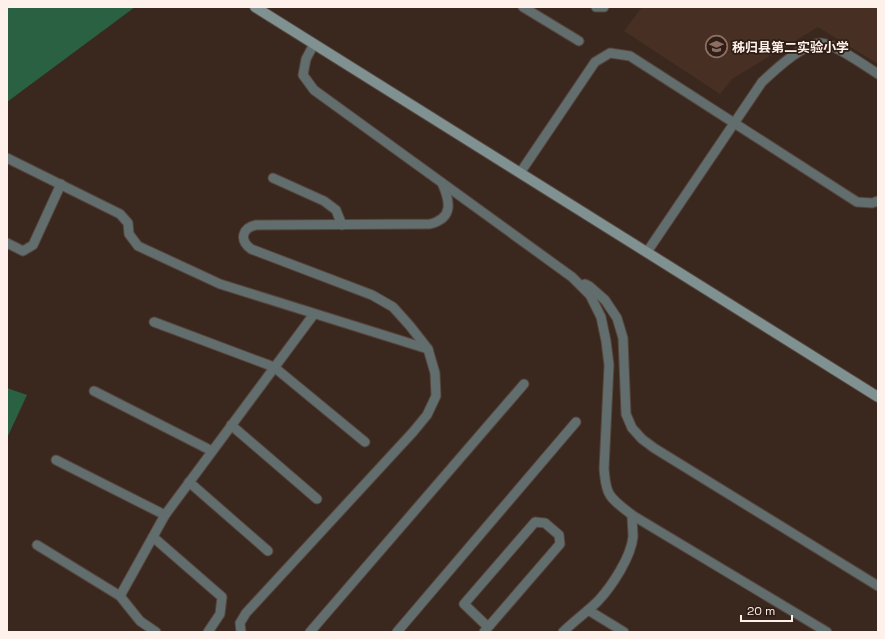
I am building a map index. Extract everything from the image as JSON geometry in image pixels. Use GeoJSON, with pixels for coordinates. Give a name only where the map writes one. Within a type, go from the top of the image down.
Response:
{"type":"FeatureCollection","features":[{"type":"Feature","properties":{"kind":"main road"},"geometry":{"type":"LineString","coordinates":[[255,7],[878,397]]}},
{"type":"Feature","properties":{"kind":"lane"},"geometry":{"type":"LineString","coordinates":[[523,7],[579,40]]}},
{"type":"Feature","properties":{"kind":"lane"},"geometry":{"type":"LineString","coordinates":[[596,7],[604,7]]}},
{"type":"Feature","properties":{"kind":"lane"},"geometry":{"type":"LineString","coordinates":[[647,252],[762,82],[780,65],[807,46],[821,43],[834,46],[878,74]]}},
{"type":"Feature","properties":{"kind":"lane"},"geometry":{"type":"LineString","coordinates":[[314,44],[306,59],[303,75],[314,90],[572,277],[589,286],[605,300],[617,318],[623,338],[626,414],[632,428],[642,439],[654,448],[878,586]]}},
{"type":"Feature","properties":{"kind":"lane"},"geometry":{"type":"LineString","coordinates":[[520,173],[595,62],[610,53],[630,56],[857,202],[872,203],[878,201]]}},
{"type":"Feature","properties":{"kind":"lane"},"geometry":{"type":"LineString","coordinates":[[7,158],[120,214],[128,223],[129,234],[138,246],[220,284],[428,349]]}},
{"type":"Feature","properties":{"kind":"lane"},"geometry":{"type":"LineString","coordinates":[[273,178],[324,202],[336,210],[342,225]]}},
{"type":"Feature","properties":{"kind":"lane"},"geometry":{"type":"LineString","coordinates":[[241,632],[240,623],[246,614],[413,432],[427,415],[436,396],[434,373],[428,349],[393,307],[372,295],[255,251],[247,246],[244,241],[245,232],[248,228],[256,225],[436,223],[446,214],[448,207],[447,195],[442,183]]}},
{"type":"Feature","properties":{"kind":"lane"},"geometry":{"type":"LineString","coordinates":[[7,243],[23,251],[33,244],[60,184]]}},
{"type":"Feature","properties":{"kind":"lane"},"geometry":{"type":"LineString","coordinates":[[572,277],[590,295],[601,318],[606,341],[609,365],[604,469],[605,482],[610,495],[620,506],[632,515],[827,632]]}},
{"type":"Feature","properties":{"kind":"lane"},"geometry":{"type":"LineString","coordinates":[[120,596],[164,515],[314,314]]}},
{"type":"Feature","properties":{"kind":"lane"},"geometry":{"type":"LineString","coordinates":[[154,322],[274,367],[365,442]]}},
{"type":"Feature","properties":{"kind":"lane"},"geometry":{"type":"LineString","coordinates":[[310,632],[524,384]]}},
{"type":"Feature","properties":{"kind":"lane"},"geometry":{"type":"LineString","coordinates":[[94,391],[212,451]]}},
{"type":"Feature","properties":{"kind":"lane"},"geometry":{"type":"LineString","coordinates":[[397,632],[576,422]]}},
{"type":"Feature","properties":{"kind":"lane"},"geometry":{"type":"LineString","coordinates":[[231,426],[317,499]]}},
{"type":"Feature","properties":{"kind":"lane"},"geometry":{"type":"LineString","coordinates":[[56,460],[164,515]]}},
{"type":"Feature","properties":{"kind":"lane"},"geometry":{"type":"LineString","coordinates":[[189,482],[268,551]]}},
{"type":"Feature","properties":{"kind":"lane"},"geometry":{"type":"LineString","coordinates":[[563,632],[597,602],[608,589],[628,556],[633,537],[632,515]]}},
{"type":"Feature","properties":{"kind":"lane"},"geometry":{"type":"LineString","coordinates":[[535,522],[545,523],[559,535],[560,544],[486,629],[464,604],[535,522]]}},
{"type":"Feature","properties":{"kind":"lane"},"geometry":{"type":"LineString","coordinates":[[153,537],[222,597],[220,614],[208,632]]}},
{"type":"Feature","properties":{"kind":"lane"},"geometry":{"type":"LineString","coordinates":[[37,545],[120,596],[140,621],[156,632]]}},
{"type":"Feature","properties":{"kind":"lane"},"geometry":{"type":"LineString","coordinates":[[588,610],[624,632]]}},
{"type":"Feature","properties":{"kind":"shaded area","name":"秭归县第二实验小学"},"geometry":{"type":"Polygon","coordinates":[[[642,7],[878,7],[878,64],[818,27],[732,79],[720,94],[624,31],[642,7]]]}},
{"type":"Feature","properties":{"kind":"green space"},"geometry":{"type":"Polygon","coordinates":[[[7,7],[135,7],[7,102],[7,7]]]}},
{"type":"Feature","properties":{"kind":"green space"},"geometry":{"type":"Polygon","coordinates":[[[7,388],[27,395],[7,438],[7,388]]]}},
{"type":"Feature","properties":{"kind":"place","name":"秭归县第二实验小学"},"geometry":{"type":"Point","coordinates":[716,47]}}]}
